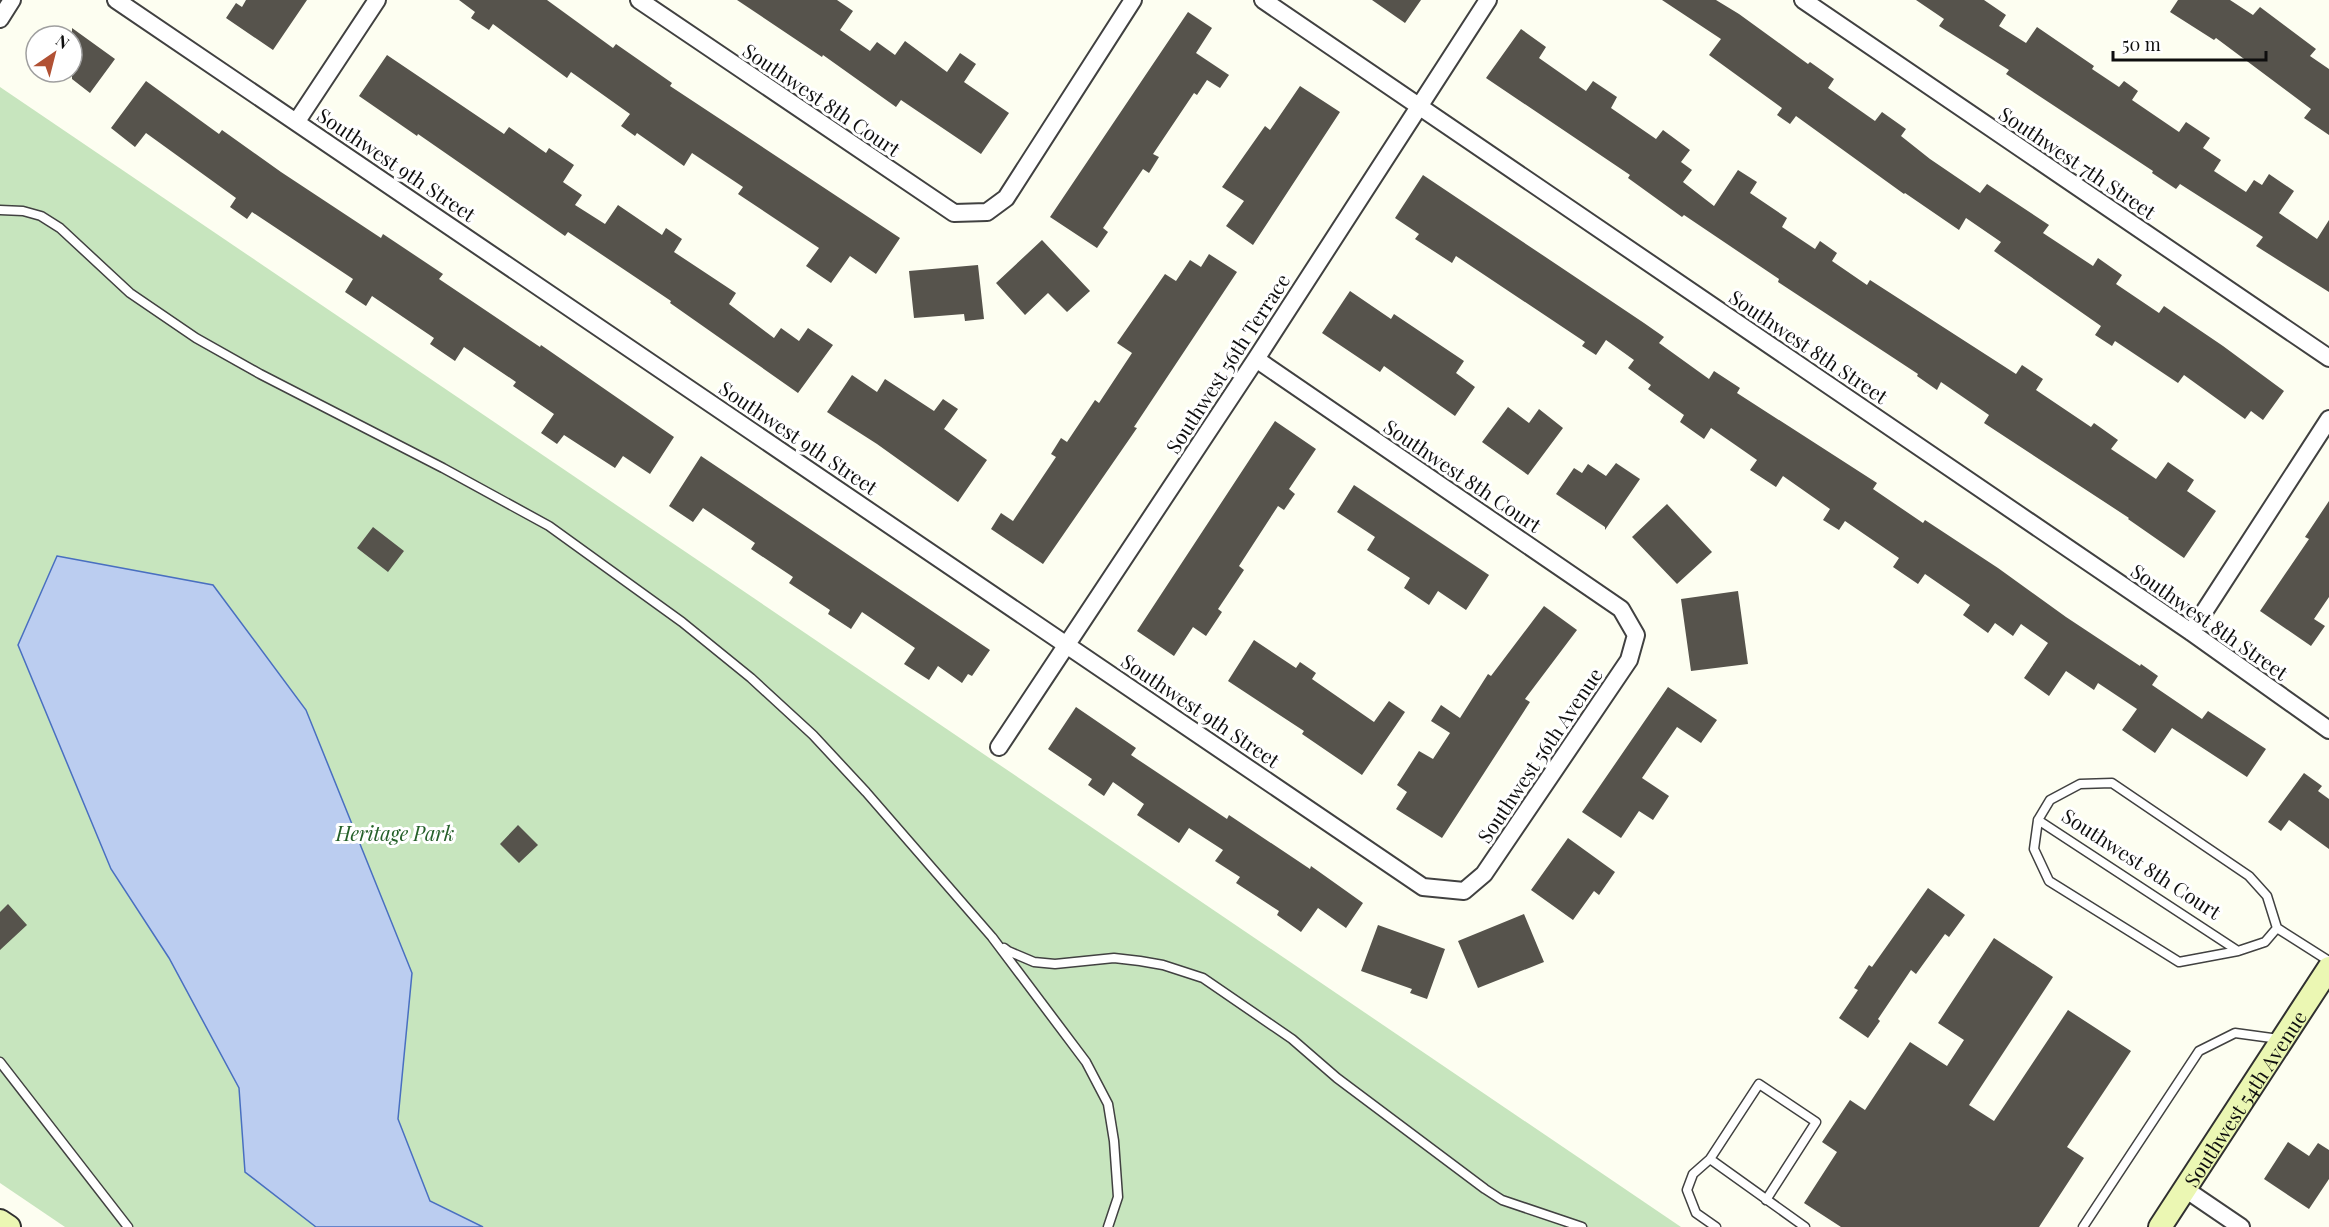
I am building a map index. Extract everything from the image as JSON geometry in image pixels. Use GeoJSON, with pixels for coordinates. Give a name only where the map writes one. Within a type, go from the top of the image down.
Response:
{"type":"FeatureCollection","features":[{"type":"Feature","properties":{"kind":"street"},"geometry":{"type":"LineString","coordinates":[[0,19],[12,0]]}},
{"type":"Feature","properties":{"kind":"street","name":"Southwest 9th Street"},"geometry":{"type":"LineString","coordinates":[[116,0],[1423,887],[1464,891]]}},
{"type":"Feature","properties":{"kind":"street"},"geometry":{"type":"LineString","coordinates":[[297,121],[377,0]]}},
{"type":"Feature","properties":{"kind":"street","name":"Southwest 8th Court"},"geometry":{"type":"LineString","coordinates":[[639,0],[954,213],[987,212],[1006,198],[1133,0]]}},
{"type":"Feature","properties":{"kind":"street","name":"Southwest 8th Street"},"geometry":{"type":"LineString","coordinates":[[1263,0],[2191,632],[2329,730]]}},
{"type":"Feature","properties":{"kind":"street","name":"Southwest 56th Terrace"},"geometry":{"type":"LineString","coordinates":[[999,747],[1256,359],[1488,0]]}},
{"type":"Feature","properties":{"kind":"street","name":"Southwest 7th Street"},"geometry":{"type":"LineString","coordinates":[[1803,0],[2329,358]]}},
{"type":"Feature","properties":{"kind":"street","name":"Southwest 8th Court"},"geometry":{"type":"LineString","coordinates":[[1256,359],[1621,609],[1636,635]]}},
{"type":"Feature","properties":{"kind":"street"},"geometry":{"type":"LineString","coordinates":[[2191,632],[2329,419]]}},
{"type":"Feature","properties":{"kind":"street","name":"Southwest 56th Avenue"},"geometry":{"type":"LineString","coordinates":[[1464,891],[1484,874],[1629,660],[1636,635]]}},
{"type":"Feature","properties":{"kind":"street","name":"Southwest 54th Avenue"},"geometry":{"type":"LineString","coordinates":[[2160,1227],[2329,968]]}},
{"type":"Feature","properties":{"kind":"street"},"geometry":{"type":"LineString","coordinates":[[2185,1189],[2241,1227]]}},
{"type":"Feature","properties":{"kind":"street"},"geometry":{"type":"LineString","coordinates":[[0,1221],[9,1227]]}},
{"type":"Feature","properties":{"kind":"lane"},"geometry":{"type":"LineString","coordinates":[[0,210],[41,216],[60,228],[130,293],[196,338],[549,526],[682,622],[751,678],[813,735],[866,792],[992,937],[1086,1062],[1108,1104],[1114,1141],[1118,1197],[1108,1227]]}},
{"type":"Feature","properties":{"kind":"lane","name":"Southwest 8th Court"},"geometry":{"type":"LineString","coordinates":[[2238,951],[2038,820],[2050,800],[2079,784],[2112,783],[2249,876],[2267,896],[2277,928]]}},
{"type":"Feature","properties":{"kind":"lane"},"geometry":{"type":"LineString","coordinates":[[2038,820],[2034,849],[2049,881],[2179,962],[2238,951],[2265,942],[2277,928],[2329,961]]}},
{"type":"Feature","properties":{"kind":"lane"},"geometry":{"type":"LineString","coordinates":[[992,937],[1008,951],[1034,962],[1054,964],[1114,958],[1163,964],[1203,978],[1292,1039],[1337,1078],[1485,1189],[1502,1200],[1582,1227]]}},
{"type":"Feature","properties":{"kind":"lane"},"geometry":{"type":"LineString","coordinates":[[2083,1227],[2199,1051],[2235,1032],[2282,1040]]}},
{"type":"Feature","properties":{"kind":"lane"},"geometry":{"type":"LineString","coordinates":[[0,1062],[128,1227]]}},
{"type":"Feature","properties":{"kind":"lane"},"geometry":{"type":"LineString","coordinates":[[1716,1227],[1696,1213],[1687,1190],[1693,1174],[1710,1160],[1759,1084],[1816,1122],[1766,1200]]}},
{"type":"Feature","properties":{"kind":"lane"},"geometry":{"type":"LineString","coordinates":[[1710,1160],[1805,1227]]}},
{"type":"Feature","properties":{"kind":"green space","name":"Heritage Park"},"geometry":{"type":"Polygon","coordinates":[[[0,87],[1681,1227],[65,1227],[0,1183],[0,87]]]}},
{"type":"Feature","properties":{"kind":"water"},"geometry":{"type":"Polygon","coordinates":[[[57,556],[213,585],[306,710],[412,973],[398,1119],[430,1201],[483,1227],[316,1227],[245,1172],[239,1088],[169,958],[111,869],[18,645],[57,556]]]}},
{"type":"Feature","properties":{"kind":"building"},"geometry":{"type":"Polygon","coordinates":[[[246,0],[307,0],[273,50],[226,18],[236,3],[242,7],[246,0]]]}},
{"type":"Feature","properties":{"kind":"building"},"geometry":{"type":"Polygon","coordinates":[[[459,0],[547,0],[613,48],[616,44],[672,83],[670,86],[900,238],[876,274],[850,256],[831,283],[806,266],[819,248],[738,194],[743,187],[692,153],[684,166],[637,133],[635,136],[621,126],[630,114],[571,72],[567,78],[493,24],[489,30],[471,18],[475,12],[459,0]]]}},
{"type":"Feature","properties":{"kind":"building"},"geometry":{"type":"Polygon","coordinates":[[[737,0],[837,0],[853,11],[840,30],[870,51],[877,42],[895,55],[905,41],[947,72],[960,53],[976,64],[964,82],[1009,113],[981,154],[901,100],[896,107],[823,55],[822,57],[737,0]]]}},
{"type":"Feature","properties":{"kind":"building"},"geometry":{"type":"Polygon","coordinates":[[[1372,0],[1421,0],[1405,23],[1372,0]]]}},
{"type":"Feature","properties":{"kind":"building"},"geometry":{"type":"Polygon","coordinates":[[[1662,0],[1716,0],[1739,14],[1808,64],[1810,62],[1834,79],[1828,88],[1875,121],[1882,112],[1906,129],[1901,136],[1930,159],[1980,193],[1987,184],[2049,225],[2043,233],[2093,266],[2098,258],[2122,275],[2116,284],[2159,313],[2164,306],[2284,391],[2263,420],[2251,411],[2245,419],[2184,375],[2178,383],[2115,341],[2112,346],[2095,335],[2101,326],[1994,251],[2001,242],[1966,218],[1959,230],[1904,194],[1796,116],[1790,124],[1777,115],[1782,108],[1709,55],[1721,39],[1662,0]]]}},
{"type":"Feature","properties":{"kind":"building"},"geometry":{"type":"Polygon","coordinates":[[[1916,0],[1984,0],[2006,15],[1999,26],[2026,43],[2037,27],[2094,66],[2092,69],[2119,87],[2124,81],[2138,91],[2132,100],[2179,132],[2186,122],[2210,138],[2203,148],[2221,160],[2214,171],[2246,192],[2254,180],[2262,185],[2269,174],[2294,191],[2279,213],[2317,239],[2329,220],[2329,292],[2256,246],[2263,237],[2180,184],[2176,189],[2152,173],[2153,171],[2006,74],[2009,70],[1939,26],[1944,19],[1916,0]]]}},
{"type":"Feature","properties":{"kind":"building"},"geometry":{"type":"Polygon","coordinates":[[[2178,0],[2230,0],[2253,15],[2260,7],[2316,49],[2310,56],[2329,69],[2329,135],[2304,118],[2311,109],[2216,38],[2214,40],[2170,12],[2178,0]]]}},
{"type":"Feature","properties":{"kind":"building"},"geometry":{"type":"Polygon","coordinates":[[[1188,12],[1212,28],[1196,53],[1229,75],[1220,88],[1207,80],[1197,95],[1194,93],[1153,154],[1159,157],[1149,173],[1143,169],[1103,228],[1108,232],[1097,248],[1050,217],[1188,12]]]}},
{"type":"Feature","properties":{"kind":"building"},"geometry":{"type":"Polygon","coordinates":[[[1521,29],[1546,47],[1539,58],[1586,91],[1593,81],[1617,97],[1611,108],[1656,139],[1663,130],[1690,150],[1681,162],[1692,170],[1683,182],[1714,206],[1738,170],[1757,182],[1750,193],[1787,218],[1782,227],[1815,249],[1820,241],[1837,253],[1832,261],[1867,285],[1870,280],[2016,374],[2022,365],[2043,379],[2036,390],[2091,427],[2094,423],[2118,440],[2111,449],[2156,479],[2168,462],[2194,480],[2187,491],[2216,511],[2184,558],[2129,518],[1984,423],[1989,415],[1941,382],[1937,390],[1917,376],[1918,374],[1778,282],[1779,279],[1684,215],[1682,217],[1628,178],[1630,175],[1486,78],[1521,29]]]}},
{"type":"Feature","properties":{"kind":"building"},"geometry":{"type":"Polygon","coordinates":[[[84,37],[115,59],[90,93],[78,84],[84,84],[84,37]]]}},
{"type":"Feature","properties":{"kind":"building"},"geometry":{"type":"Polygon","coordinates":[[[387,55],[504,134],[509,127],[546,153],[549,148],[574,165],[563,182],[582,195],[575,205],[605,224],[618,205],[662,235],[666,228],[682,239],[674,252],[736,293],[729,304],[774,338],[781,328],[799,341],[808,328],[833,345],[798,393],[670,303],[671,301],[568,232],[565,236],[359,96],[387,55]]]}},
{"type":"Feature","properties":{"kind":"building"},"geometry":{"type":"Polygon","coordinates":[[[146,81],[219,134],[222,130],[381,238],[383,234],[443,274],[439,279],[540,347],[541,345],[674,437],[650,474],[623,456],[615,468],[564,435],[557,444],[541,433],[554,414],[513,386],[516,382],[464,347],[455,361],[430,344],[434,338],[372,296],[366,306],[345,292],[353,279],[252,212],[247,219],[230,207],[236,198],[146,133],[135,147],[111,128],[146,81]]]}},
{"type":"Feature","properties":{"kind":"building"},"geometry":{"type":"Polygon","coordinates":[[[1300,86],[1340,112],[1253,245],[1226,226],[1244,201],[1222,187],[1265,126],[1270,130],[1300,86]]]}},
{"type":"Feature","properties":{"kind":"building"},"geometry":{"type":"Polygon","coordinates":[[[1423,175],[1664,337],[1659,343],[1709,379],[1714,371],[1740,388],[1737,393],[1877,483],[1873,489],[1923,523],[1925,520],[1998,568],[2066,617],[2140,666],[2141,664],[2158,676],[2152,685],[2202,719],[2208,711],[2266,749],[2247,777],[2172,728],[2155,753],[2122,730],[2137,709],[2098,683],[2094,690],[2066,671],[2049,696],[2024,678],[2048,643],[2021,624],[2013,636],[1995,623],[1988,633],[1963,615],[1970,605],[1925,574],[1918,584],[1893,567],[1899,558],[1845,521],[1839,530],[1823,520],[1830,509],[1783,476],[1776,487],[1750,470],[1757,460],[1711,428],[1704,439],[1680,422],[1684,415],[1648,389],[1651,385],[1628,368],[1634,360],[1606,340],[1596,355],[1582,346],[1585,342],[1456,256],[1452,263],[1415,239],[1419,234],[1395,218],[1423,175]]]}},
{"type":"Feature","properties":{"kind":"building"},"geometry":{"type":"Polygon","coordinates":[[[1042,240],[1090,291],[1067,312],[1048,293],[1025,315],[996,283],[1042,240]]]}},
{"type":"Feature","properties":{"kind":"building"},"geometry":{"type":"Polygon","coordinates":[[[1209,254],[1237,272],[1134,427],[1137,428],[1043,564],[991,529],[1001,513],[1013,521],[1056,457],[1051,454],[1061,438],[1067,442],[1095,400],[1099,403],[1132,353],[1117,343],[1165,274],[1176,281],[1190,260],[1201,267],[1209,254]]]}},
{"type":"Feature","properties":{"kind":"building"},"geometry":{"type":"Polygon","coordinates":[[[978,265],[984,319],[965,321],[964,314],[914,318],[909,271],[978,265]]]}},
{"type":"Feature","properties":{"kind":"building"},"geometry":{"type":"Polygon","coordinates":[[[1350,291],[1391,319],[1394,314],[1464,361],[1456,373],[1475,387],[1455,416],[1384,366],[1380,372],[1322,333],[1350,291]]]}},
{"type":"Feature","properties":{"kind":"building"},"geometry":{"type":"Polygon","coordinates":[[[852,375],[877,392],[885,379],[934,411],[943,399],[958,409],[944,429],[987,460],[958,502],[877,444],[827,412],[852,375]]]}},
{"type":"Feature","properties":{"kind":"building"},"geometry":{"type":"Polygon","coordinates":[[[1508,407],[1529,423],[1539,409],[1563,428],[1528,475],[1482,442],[1508,407]]]}},
{"type":"Feature","properties":{"kind":"building"},"geometry":{"type":"Polygon","coordinates":[[[1275,421],[1316,449],[1289,489],[1295,494],[1284,510],[1278,506],[1239,566],[1244,570],[1218,609],[1222,612],[1206,636],[1193,627],[1174,656],[1137,631],[1275,421]]]}},
{"type":"Feature","properties":{"kind":"building"},"geometry":{"type":"Polygon","coordinates":[[[701,456],[990,650],[972,676],[968,674],[962,683],[938,666],[929,680],[904,664],[915,648],[862,612],[851,629],[828,614],[830,610],[789,583],[793,577],[751,549],[755,543],[703,508],[693,522],[669,506],[701,456]]]}},
{"type":"Feature","properties":{"kind":"building"},"geometry":{"type":"Polygon","coordinates":[[[1616,463],[1640,479],[1605,530],[1605,527],[1556,494],[1574,468],[1582,473],[1588,464],[1606,476],[1616,463]]]}},
{"type":"Feature","properties":{"kind":"building"},"geometry":{"type":"Polygon","coordinates":[[[1354,485],[1489,575],[1466,610],[1438,591],[1429,605],[1404,588],[1410,578],[1367,550],[1375,537],[1337,512],[1354,485]]]}},
{"type":"Feature","properties":{"kind":"building"},"geometry":{"type":"Polygon","coordinates":[[[2329,501],[2329,597],[2314,619],[2325,626],[2311,646],[2260,611],[2309,539],[2305,537],[2329,501]]]}},
{"type":"Feature","properties":{"kind":"building"},"geometry":{"type":"Polygon","coordinates":[[[1667,504],[1712,552],[1677,584],[1632,537],[1667,504]]]}},
{"type":"Feature","properties":{"kind":"building"},"geometry":{"type":"Polygon","coordinates":[[[373,527],[404,551],[388,572],[357,548],[373,527]]]}},
{"type":"Feature","properties":{"kind":"building"},"geometry":{"type":"Polygon","coordinates":[[[1738,591],[1748,664],[1691,671],[1681,599],[1738,591]]]}},
{"type":"Feature","properties":{"kind":"building"},"geometry":{"type":"Polygon","coordinates":[[[1544,606],[1577,630],[1525,699],[1530,702],[1442,838],[1396,809],[1407,792],[1397,785],[1419,751],[1433,759],[1450,733],[1431,721],[1441,705],[1460,718],[1488,674],[1491,676],[1544,606]]]}},
{"type":"Feature","properties":{"kind":"building"},"geometry":{"type":"Polygon","coordinates":[[[1254,640],[1296,668],[1300,662],[1316,673],[1312,679],[1374,722],[1389,701],[1405,712],[1362,775],[1302,734],[1304,731],[1228,681],[1254,640]]]}},
{"type":"Feature","properties":{"kind":"building"},"geometry":{"type":"Polygon","coordinates":[[[1668,687],[1717,720],[1701,743],[1677,727],[1642,778],[1669,796],[1653,820],[1639,811],[1621,838],[1582,812],[1668,687]]]}},
{"type":"Feature","properties":{"kind":"building"},"geometry":{"type":"Polygon","coordinates":[[[1076,707],[1136,748],[1131,755],[1227,819],[1229,815],[1310,869],[1311,866],[1363,903],[1346,928],[1318,908],[1301,932],[1277,915],[1279,911],[1236,883],[1240,877],[1215,861],[1223,850],[1189,828],[1179,843],[1137,815],[1144,804],[1113,782],[1104,796],[1088,785],[1092,779],[1048,749],[1076,707]]]}},
{"type":"Feature","properties":{"kind":"building"},"geometry":{"type":"Polygon","coordinates":[[[2304,773],[2322,786],[2318,791],[2329,799],[2329,849],[2289,820],[2281,831],[2268,822],[2304,773]]]}},
{"type":"Feature","properties":{"kind":"building"},"geometry":{"type":"Polygon","coordinates":[[[518,825],[538,845],[519,863],[500,844],[518,825]]]}},
{"type":"Feature","properties":{"kind":"building"},"geometry":{"type":"Polygon","coordinates":[[[1568,838],[1615,872],[1599,895],[1594,891],[1573,920],[1531,890],[1568,838]]]}},
{"type":"Feature","properties":{"kind":"building"},"geometry":{"type":"Polygon","coordinates":[[[1928,888],[1965,915],[1949,937],[1945,934],[1916,974],[1911,970],[1868,1038],[1839,1018],[1858,990],[1854,988],[1869,965],[1872,967],[1928,888]]]}},
{"type":"Feature","properties":{"kind":"building"},"geometry":{"type":"Polygon","coordinates":[[[8,904],[27,925],[0,950],[0,912],[8,904]]]}},
{"type":"Feature","properties":{"kind":"building"},"geometry":{"type":"Polygon","coordinates":[[[1524,914],[1544,962],[1478,988],[1458,941],[1524,914]]]}},
{"type":"Feature","properties":{"kind":"building"},"geometry":{"type":"Polygon","coordinates":[[[1378,925],[1445,949],[1427,999],[1410,993],[1412,989],[1361,971],[1378,925]]]}},
{"type":"Feature","properties":{"kind":"building"},"geometry":{"type":"Polygon","coordinates":[[[1994,938],[2053,977],[1969,1105],[1994,1121],[2068,1010],[2131,1051],[2067,1147],[2084,1158],[2039,1227],[1841,1227],[1804,1203],[1837,1152],[1822,1142],[1850,1100],[1865,1110],[1910,1042],[1947,1066],[1964,1040],[1938,1023],[1994,938]]]}},
{"type":"Feature","properties":{"kind":"building"},"geometry":{"type":"Polygon","coordinates":[[[2288,1142],[2309,1156],[2318,1143],[2329,1150],[2329,1179],[2309,1209],[2264,1179],[2288,1142]]]}}]}
